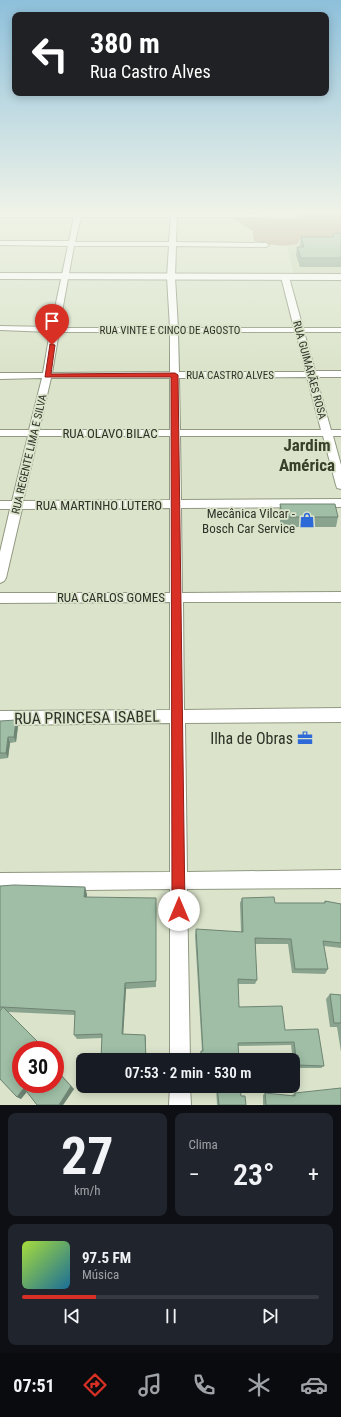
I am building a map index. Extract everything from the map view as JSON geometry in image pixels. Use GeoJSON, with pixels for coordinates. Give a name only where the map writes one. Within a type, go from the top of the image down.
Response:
{"type":"FeatureCollection","features":[{"type":"Feature","properties":{"kind":"street","name":"RUA REGENTE LIMA E SILVA"},"geometry":{"type":"LineString","coordinates":[[0,578],[47,376],[67,263]]}},
{"type":"Feature","properties":{"kind":"street"},"geometry":{"type":"LineString","coordinates":[[172,263],[171,277],[175,375],[180,1053]]}},
{"type":"Feature","properties":{"kind":"street"},"geometry":{"type":"LineString","coordinates":[[0,276],[341,277]]}},
{"type":"Feature","properties":{"kind":"street","name":"RUA GUIMARÃES ROSA"},"geometry":{"type":"LineString","coordinates":[[285,277],[341,485]]}},
{"type":"Feature","properties":{"kind":"street","name":"RUA VINTE E CINCO DE AGOSTO"},"geometry":{"type":"LineString","coordinates":[[0,328],[54,330],[341,330]]}},
{"type":"Feature","properties":{"kind":"street","name":"RUA CASTRO ALVES"},"geometry":{"type":"LineString","coordinates":[[0,376],[341,374]]}},
{"type":"Feature","properties":{"kind":"street","name":"RUA OLAVO BILAC"},"geometry":{"type":"LineString","coordinates":[[0,433],[341,433]]}},
{"type":"Feature","properties":{"kind":"street","name":"RUA MARTINHO LUTERO"},"geometry":{"type":"LineString","coordinates":[[0,505],[341,503]]}},
{"type":"Feature","properties":{"kind":"street","name":"RUA CARLOS GOMES"},"geometry":{"type":"LineString","coordinates":[[0,598],[341,597]]}},
{"type":"Feature","properties":{"kind":"street","name":"RUA PRINCESA ISABEL"},"geometry":{"type":"LineString","coordinates":[[0,718],[341,715]]}},
{"type":"Feature","properties":{"kind":"street"},"geometry":{"type":"LineString","coordinates":[[0,882],[341,879]]}},
{"type":"Feature","properties":{"kind":"street"},"geometry":{"type":"LineString","coordinates":[[180,1093],[180,1105]]}},
{"type":"Feature","properties":{"kind":"shaded area"},"geometry":{"type":"Polygon","coordinates":[[[291,263],[341,263],[341,274],[294,274],[291,263]]]}},
{"type":"Feature","properties":{"kind":"building"},"geometry":{"type":"Polygon","coordinates":[[[280,504],[335,504],[338,517],[283,517],[280,504]]]}},
{"type":"Feature","properties":{"kind":"building"},"geometry":{"type":"Polygon","coordinates":[[[16,720],[14,737],[8,737],[6,753],[0,753],[0,721],[16,720]]]}},
{"type":"Feature","properties":{"kind":"building"},"geometry":{"type":"Polygon","coordinates":[[[0,886],[85,887],[84,897],[156,898],[156,981],[125,983],[122,1034],[145,1035],[146,1053],[101,1053],[102,1034],[74,1035],[75,1011],[0,1007],[0,886]]]}},
{"type":"Feature","properties":{"kind":"building"},"geometry":{"type":"Polygon","coordinates":[[[274,897],[275,903],[325,903],[325,901],[341,904],[341,943],[323,941],[328,969],[295,969],[291,939],[255,938],[257,980],[238,979],[239,1007],[282,1006],[285,1030],[318,1029],[324,1066],[300,1065],[300,1053],[295,1053],[294,1042],[238,1043],[239,1053],[201,1053],[201,1051],[203,1051],[196,929],[243,932],[242,898],[274,897]]]}},
{"type":"Feature","properties":{"kind":"building"},"geometry":{"type":"Polygon","coordinates":[[[330,994],[341,995],[341,1023],[334,1023],[330,994]]]}},
{"type":"Feature","properties":{"kind":"building"},"geometry":{"type":"Polygon","coordinates":[[[3,1007],[37,1041],[12,1041],[12,1092],[0,1079],[0,1011],[3,1007]]]}},
{"type":"Feature","properties":{"kind":"building"},"geometry":{"type":"Polygon","coordinates":[[[64,1079],[71,1086],[59,1105],[37,1105],[28,1093],[64,1093],[64,1079]]]}},
{"type":"Feature","properties":{"kind":"building"},"geometry":{"type":"Polygon","coordinates":[[[341,1088],[341,1105],[266,1105],[265,1093],[295,1096],[295,1093],[341,1088]]]}},
{"type":"Feature","properties":{"kind":"building"},"geometry":{"type":"Polygon","coordinates":[[[13,1093],[20,1093],[17,1097],[13,1093]]]}},
{"type":"Feature","properties":{"kind":"building"},"geometry":{"type":"Polygon","coordinates":[[[218,1093],[241,1093],[241,1096],[245,1096],[246,1105],[219,1105],[218,1093]]]}},
{"type":"Feature","properties":{"kind":"place","name":"Mecânica Vilcar - Bosch Car Service"},"geometry":{"type":"Point","coordinates":[307,520]}},
{"type":"Feature","properties":{"kind":"place","name":"Ilha de Obras"},"geometry":{"type":"Point","coordinates":[305,738]}},
{"type":"Feature","properties":{"kind":"district","name":"Jardim América"},"geometry":{"type":"Point","coordinates":[307,455]}},
{"type":"Feature","properties":{"kind":"route"},"geometry":{"type":"LineString","coordinates":[[52,345],[47,376],[175,375],[179,910]]}}]}
